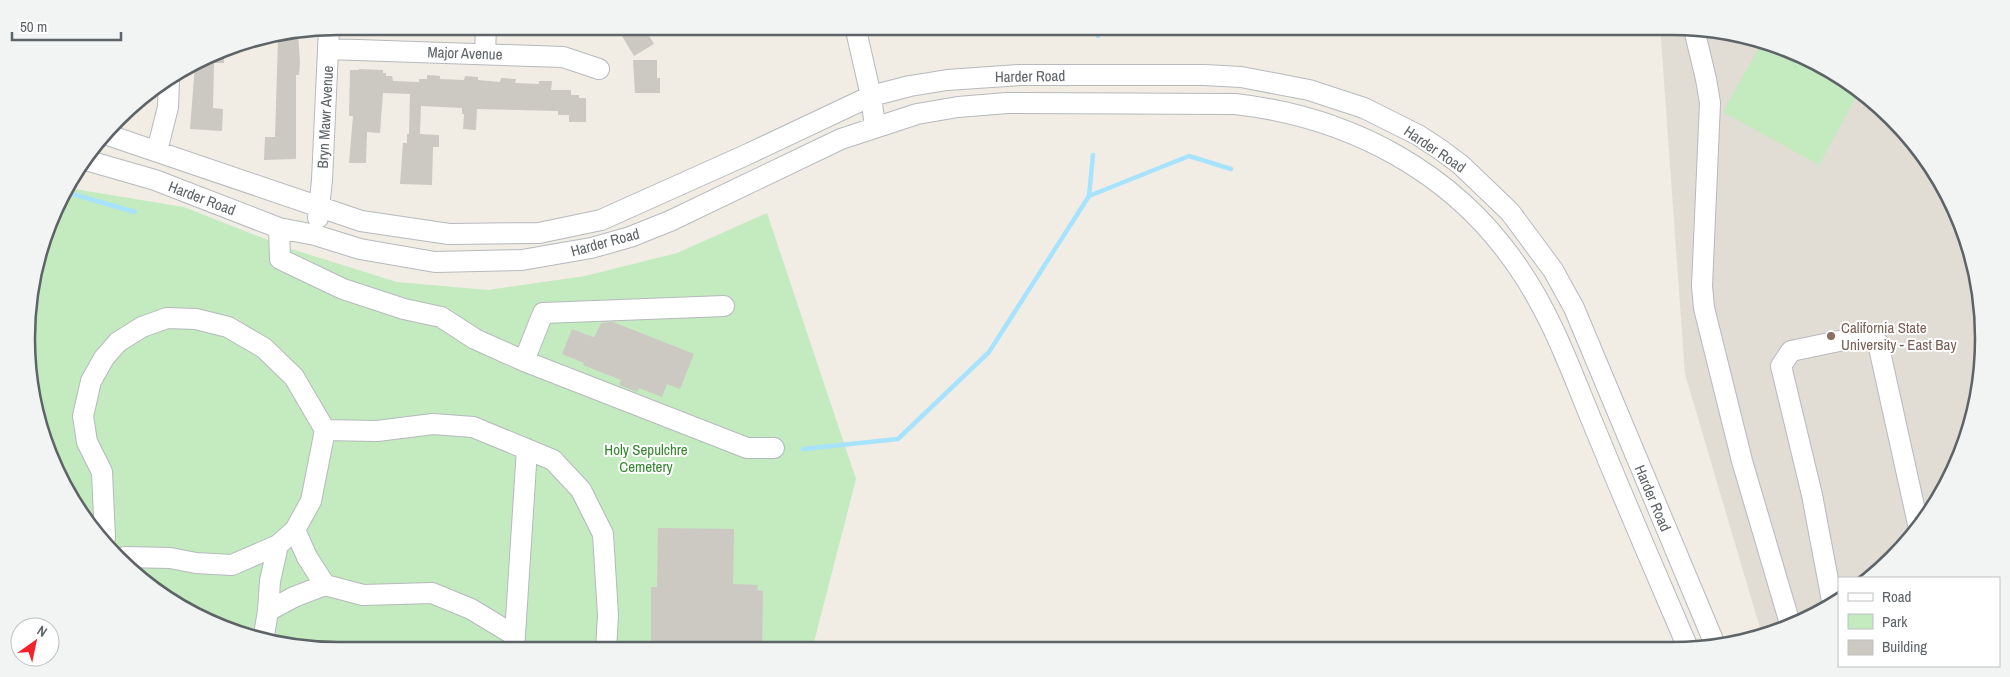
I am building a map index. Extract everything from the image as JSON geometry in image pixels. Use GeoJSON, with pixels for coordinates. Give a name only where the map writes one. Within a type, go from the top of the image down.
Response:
{"type":"FeatureCollection","features":[{"type":"Feature","properties":{"kind":"street","name":"Bryn Mawr Avenue"},"geometry":{"type":"LineString","coordinates":[[320,206],[329,35]]}},
{"type":"Feature","properties":{"kind":"street"},"geometry":{"type":"LineString","coordinates":[[486,35],[486,54]]}},
{"type":"Feature","properties":{"kind":"street"},"geometry":{"type":"LineString","coordinates":[[857,35],[875,127]]}},
{"type":"Feature","properties":{"kind":"street"},"geometry":{"type":"LineString","coordinates":[[1696,36],[1710,103],[1702,279],[1704,308],[1742,461],[1788,619]]}},
{"type":"Feature","properties":{"kind":"street","name":"Major Avenue"},"geometry":{"type":"LineString","coordinates":[[328,49],[563,57],[599,69]]}},
{"type":"Feature","properties":{"kind":"street","name":"Harder Road"},"geometry":{"type":"LineString","coordinates":[[111,137],[361,221],[410,230],[449,234],[540,233],[601,220],[746,155],[870,96],[910,86],[994,76],[1204,75],[1241,77],[1309,90],[1364,108],[1418,135],[1441,150],[1461,165],[1510,212],[1553,270],[1574,308],[1713,639]]}},
{"type":"Feature","properties":{"kind":"street"},"geometry":{"type":"LineString","coordinates":[[157,151],[168,107],[169,87]]}},
{"type":"Feature","properties":{"kind":"street","name":"Harder Road"},"geometry":{"type":"LineString","coordinates":[[92,162],[155,180],[279,228],[315,235],[360,249],[435,262],[522,260],[591,248],[630,237],[670,221],[841,140],[875,127],[934,111],[1007,103],[1235,104],[1266,107],[1322,121],[1384,148],[1441,185],[1471,212],[1520,270],[1554,330],[1685,641]]}},
{"type":"Feature","properties":{"kind":"street"},"geometry":{"type":"LineString","coordinates":[[315,235],[320,206]]}},
{"type":"Feature","properties":{"kind":"street"},"geometry":{"type":"LineString","coordinates":[[279,228],[280,258],[343,288],[404,308],[441,317],[475,340],[524,361],[747,448],[774,448]]}},
{"type":"Feature","properties":{"kind":"street"},"geometry":{"type":"LineString","coordinates":[[524,361],[542,313],[724,306]]}},
{"type":"Feature","properties":{"kind":"street"},"geometry":{"type":"LineString","coordinates":[[105,532],[102,472],[87,442],[83,416],[91,381],[104,358],[118,342],[142,328],[167,318],[196,319],[228,327],[243,335],[264,348],[294,377],[325,430],[311,501],[295,530],[278,545],[232,565],[196,563],[170,558],[128,557]]}},
{"type":"Feature","properties":{"kind":"street"},"geometry":{"type":"LineString","coordinates":[[1831,596],[1812,495],[1781,366],[1792,351],[1863,336],[1878,343],[1916,517]]}},
{"type":"Feature","properties":{"kind":"street"},"geometry":{"type":"LineString","coordinates":[[325,430],[377,431],[433,424],[473,427],[553,460],[581,490],[603,534],[608,615],[606,642]]}},
{"type":"Feature","properties":{"kind":"street"},"geometry":{"type":"LineString","coordinates":[[514,642],[527,449]]}},
{"type":"Feature","properties":{"kind":"street"},"geometry":{"type":"LineString","coordinates":[[295,530],[307,557],[325,585]]}},
{"type":"Feature","properties":{"kind":"street"},"geometry":{"type":"LineString","coordinates":[[264,633],[270,581],[278,545]]}},
{"type":"Feature","properties":{"kind":"street"},"geometry":{"type":"LineString","coordinates":[[268,611],[294,596],[325,585],[363,595],[432,593],[471,608],[513,642]]}},
{"type":"Feature","properties":{"kind":"shaded area","name":"California State University - East Bay"},"geometry":{"type":"Polygon","coordinates":[[[1661,35],[1711,38],[1750,45],[1769,51],[1806,66],[1840,86],[1872,110],[1900,138],[1924,170],[1944,204],[1965,260],[1974,319],[1974,358],[1965,417],[1944,473],[1924,507],[1900,539],[1872,567],[1859,577],[1838,577],[1838,592],[1806,611],[1760,629],[1685,374],[1661,35]]]}},
{"type":"Feature","properties":{"kind":"green space"},"geometry":{"type":"Polygon","coordinates":[[[1759,48],[1806,66],[1856,98],[1819,165],[1723,112],[1759,48]]]}},
{"type":"Feature","properties":{"kind":"green space","name":"Holy Sepulchre Cemetery"},"geometry":{"type":"Polygon","coordinates":[[[75,189],[184,207],[288,248],[397,282],[488,290],[585,276],[677,253],[767,213],[856,479],[814,642],[338,642],[299,639],[260,632],[204,611],[170,591],[138,567],[110,539],[86,507],[66,473],[45,417],[36,358],[36,319],[45,260],[58,222],[75,189]]]}},
{"type":"Feature","properties":{"kind":"building"},"geometry":{"type":"Polygon","coordinates":[[[621,35],[649,35],[654,44],[634,56],[621,35]]]}},
{"type":"Feature","properties":{"kind":"building"},"geometry":{"type":"Polygon","coordinates":[[[298,38],[300,62],[299,75],[296,75],[296,159],[264,160],[265,137],[275,137],[278,41],[298,38]]]}},
{"type":"Feature","properties":{"kind":"building"},"geometry":{"type":"Polygon","coordinates":[[[224,57],[224,63],[214,63],[213,108],[223,109],[222,131],[190,129],[194,72],[224,57]]]}},
{"type":"Feature","properties":{"kind":"building"},"geometry":{"type":"Polygon","coordinates":[[[633,60],[657,60],[657,78],[660,78],[660,93],[635,93],[633,60]]]}},
{"type":"Feature","properties":{"kind":"building"},"geometry":{"type":"Polygon","coordinates":[[[350,70],[383,70],[386,76],[392,76],[393,81],[419,82],[419,79],[427,79],[427,75],[440,76],[440,79],[464,80],[465,76],[478,77],[478,80],[500,82],[501,78],[516,79],[515,83],[539,84],[539,81],[552,81],[551,90],[571,90],[571,95],[579,95],[579,98],[586,98],[586,122],[569,122],[569,115],[558,115],[558,111],[477,109],[476,130],[463,129],[464,114],[462,114],[462,108],[421,106],[420,134],[439,135],[439,147],[433,147],[432,185],[400,184],[403,143],[407,143],[407,134],[409,134],[410,94],[383,93],[380,133],[367,132],[366,163],[349,163],[353,116],[349,116],[350,70]]]}},
{"type":"Feature","properties":{"kind":"building"},"geometry":{"type":"Polygon","coordinates":[[[613,322],[694,354],[680,389],[667,384],[662,397],[639,388],[637,392],[619,385],[621,380],[583,365],[584,363],[562,354],[572,329],[593,337],[601,323],[613,322]]]}},
{"type":"Feature","properties":{"kind":"building"},"geometry":{"type":"Polygon","coordinates":[[[658,528],[734,529],[733,584],[758,585],[757,590],[763,591],[762,642],[651,642],[651,587],[657,587],[658,528]]]}},
{"type":"Feature","properties":{"kind":"waterway"},"geometry":{"type":"LineString","coordinates":[[803,449],[898,439],[989,352],[1089,196],[1093,155]]}},
{"type":"Feature","properties":{"kind":"waterway"},"geometry":{"type":"LineString","coordinates":[[1089,196],[1189,156],[1231,169]]}},
{"type":"Feature","properties":{"kind":"waterway"},"geometry":{"type":"LineString","coordinates":[[72,194],[135,212]]}},
{"type":"Feature","properties":{"kind":"place","name":"California State University - East Bay"},"geometry":{"type":"Point","coordinates":[1831,336]}}]}
